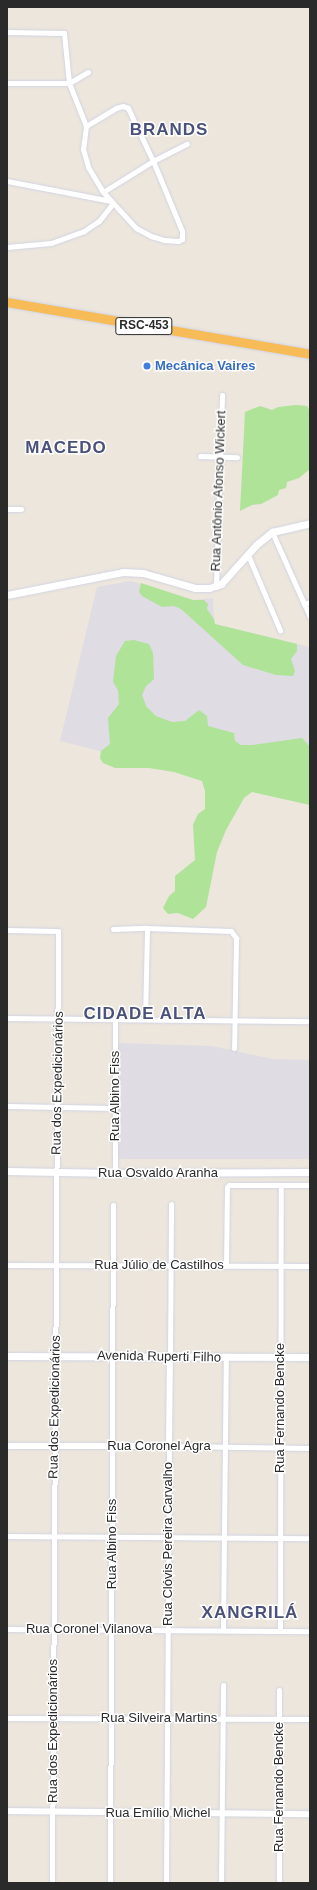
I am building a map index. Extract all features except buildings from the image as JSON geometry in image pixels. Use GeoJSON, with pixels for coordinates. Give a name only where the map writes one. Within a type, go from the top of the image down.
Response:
{"type":"FeatureCollection","features":[{"type":"Feature","properties":{"kind":"highway","name":"RSC-453"},"geometry":{"type":"LineString","coordinates":[[7,302],[310,354]]}},
{"type":"Feature","properties":{"kind":"highway","name":"RSC-453"},"geometry":{"type":"LineString","coordinates":[[282,350],[310,359]]}},
{"type":"Feature","properties":{"kind":"main road"},"geometry":{"type":"LineString","coordinates":[[7,594],[123,572],[143,573],[195,588],[216,586],[229,576],[264,537],[272,532],[310,523]]}},
{"type":"Feature","properties":{"kind":"main road","name":"Rua Osvaldo Aranha"},"geometry":{"type":"LineString","coordinates":[[7,1171],[56,1173],[310,1172]]}},
{"type":"Feature","properties":{"kind":"main road","name":"Avenida Ruperti Filho"},"geometry":{"type":"LineString","coordinates":[[7,1356],[170,1356],[226,1358],[310,1357]]}},
{"type":"Feature","properties":{"kind":"street"},"geometry":{"type":"LineString","coordinates":[[7,32],[64,33],[69,83],[86,126],[83,150],[84,159],[103,192],[142,232],[164,240],[178,241],[182,239],[182,231],[153,161],[128,108],[123,106],[116,108],[86,126]]}},
{"type":"Feature","properties":{"kind":"street"},"geometry":{"type":"LineString","coordinates":[[7,83],[69,83],[88,72]]}},
{"type":"Feature","properties":{"kind":"street"},"geometry":{"type":"LineString","coordinates":[[103,192],[153,161],[187,144]]}},
{"type":"Feature","properties":{"kind":"street"},"geometry":{"type":"LineString","coordinates":[[7,181],[112,202]]}},
{"type":"Feature","properties":{"kind":"street"},"geometry":{"type":"LineString","coordinates":[[7,247],[51,243],[84,231],[99,221],[112,202]]}},
{"type":"Feature","properties":{"kind":"street","name":"Rua Antônio Afonso Wickert"},"geometry":{"type":"LineString","coordinates":[[216,586],[222,395]]}},
{"type":"Feature","properties":{"kind":"street"},"geometry":{"type":"LineString","coordinates":[[200,456],[237,457]]}},
{"type":"Feature","properties":{"kind":"street"},"geometry":{"type":"LineString","coordinates":[[7,509],[20,509]]}},
{"type":"Feature","properties":{"kind":"street"},"geometry":{"type":"LineString","coordinates":[[272,532],[310,617]]}},
{"type":"Feature","properties":{"kind":"street"},"geometry":{"type":"LineString","coordinates":[[248,555],[280,630]]}},
{"type":"Feature","properties":{"kind":"street"},"geometry":{"type":"LineString","coordinates":[[304,604],[310,602]]}},
{"type":"Feature","properties":{"kind":"street"},"geometry":{"type":"LineString","coordinates":[[113,929],[148,928],[231,931],[236,938],[234,1048]]}},
{"type":"Feature","properties":{"kind":"street"},"geometry":{"type":"LineString","coordinates":[[145,1019],[148,928]]}},
{"type":"Feature","properties":{"kind":"street","name":"Rua dos Expedicionários"},"geometry":{"type":"LineString","coordinates":[[7,930],[58,931],[59,1019],[56,1173],[52,1883]]}},
{"type":"Feature","properties":{"kind":"street"},"geometry":{"type":"LineString","coordinates":[[7,1018],[310,1022]]}},
{"type":"Feature","properties":{"kind":"street","name":"Rua Albino Fiss"},"geometry":{"type":"LineString","coordinates":[[115,1019],[115,1173]]}},
{"type":"Feature","properties":{"kind":"street"},"geometry":{"type":"LineString","coordinates":[[7,1106],[114,1108]]}},
{"type":"Feature","properties":{"kind":"street"},"geometry":{"type":"LineString","coordinates":[[226,1266],[227,1187],[230,1184],[310,1185]]}},
{"type":"Feature","properties":{"kind":"street","name":"Rua Fernando Bencke"},"geometry":{"type":"LineString","coordinates":[[280,1630],[281,1185]]}},
{"type":"Feature","properties":{"kind":"street","name":"Rua Clóvis Pereira Carvalho"},"geometry":{"type":"LineString","coordinates":[[166,1883],[171,1204]]}},
{"type":"Feature","properties":{"kind":"street","name":"Rua Albino Fiss"},"geometry":{"type":"LineString","coordinates":[[110,1883],[113,1205]]}},
{"type":"Feature","properties":{"kind":"street","name":"Rua Júlio de Castilhos"},"geometry":{"type":"LineString","coordinates":[[7,1265],[310,1266]]}},
{"type":"Feature","properties":{"kind":"street"},"geometry":{"type":"LineString","coordinates":[[223,1630],[226,1358]]}},
{"type":"Feature","properties":{"kind":"street","name":"Rua Coronel Agra"},"geometry":{"type":"LineString","coordinates":[[7,1446],[310,1448]]}},
{"type":"Feature","properties":{"kind":"street"},"geometry":{"type":"LineString","coordinates":[[7,1536],[310,1538]]}},
{"type":"Feature","properties":{"kind":"street","name":"Rua Coronel Vilanova"},"geometry":{"type":"LineString","coordinates":[[7,1629],[310,1631]]}},
{"type":"Feature","properties":{"kind":"street"},"geometry":{"type":"LineString","coordinates":[[221,1883],[223,1684]]}},
{"type":"Feature","properties":{"kind":"street","name":"Rua Fernando Bencke"},"geometry":{"type":"LineString","coordinates":[[279,1690],[279,1883]]}},
{"type":"Feature","properties":{"kind":"street","name":"Rua Silveira Martins"},"geometry":{"type":"LineString","coordinates":[[7,1718],[310,1720]]}},
{"type":"Feature","properties":{"kind":"street","name":"Rua Emílio Michel"},"geometry":{"type":"LineString","coordinates":[[7,1811],[52,1810],[110,1813],[310,1814]]}},
{"type":"Feature","properties":{"kind":"shaded area"},"geometry":{"type":"Polygon","coordinates":[[[131,581],[193,600],[213,598],[214,624],[310,647],[310,804],[60,741],[97,587],[131,581]]]}},
{"type":"Feature","properties":{"kind":"shaded area"},"geometry":{"type":"Polygon","coordinates":[[[117,1043],[212,1046],[273,1059],[310,1060],[310,1159],[117,1159],[117,1043]]]}},
{"type":"Feature","properties":{"kind":"green space"},"geometry":{"type":"Polygon","coordinates":[[[296,405],[307,406],[310,411],[310,469],[299,478],[287,482],[286,488],[279,490],[278,495],[261,504],[252,505],[240,511],[245,412],[260,406],[272,410],[278,407],[296,405]]]}},
{"type":"Feature","properties":{"kind":"green space"},"geometry":{"type":"Polygon","coordinates":[[[141,583],[193,600],[204,600],[208,604],[207,609],[214,619],[215,624],[297,644],[297,651],[291,659],[295,671],[293,676],[276,675],[243,665],[181,609],[174,606],[162,607],[142,596],[139,592],[141,583]]]}},
{"type":"Feature","properties":{"kind":"green space"},"geometry":{"type":"Polygon","coordinates":[[[134,640],[149,644],[153,653],[154,679],[146,686],[142,695],[146,706],[156,716],[172,722],[185,721],[199,710],[207,716],[208,726],[234,733],[235,741],[241,745],[253,745],[302,738],[310,747],[310,805],[252,792],[244,798],[226,830],[217,852],[206,907],[193,919],[178,913],[168,914],[163,908],[169,896],[175,891],[175,876],[195,860],[193,825],[198,814],[205,809],[205,791],[202,781],[174,772],[149,768],[115,768],[103,763],[100,758],[101,751],[110,744],[108,718],[119,704],[118,690],[113,682],[116,656],[125,641],[134,640]]]}},
{"type":"Feature","properties":{"kind":"place","name":"Mecânica Vaires"},"geometry":{"type":"Point","coordinates":[147,366]}},
{"type":"Feature","properties":{"kind":"district","name":"BRANDS"},"geometry":{"type":"Point","coordinates":[169,130]}},
{"type":"Feature","properties":{"kind":"district","name":"MACEDO"},"geometry":{"type":"Point","coordinates":[66,448]}},
{"type":"Feature","properties":{"kind":"district","name":"CIDADE ALTA"},"geometry":{"type":"Point","coordinates":[145,1014]}},
{"type":"Feature","properties":{"kind":"district","name":"XANGRILÁ"},"geometry":{"type":"Point","coordinates":[250,1613]}}]}
